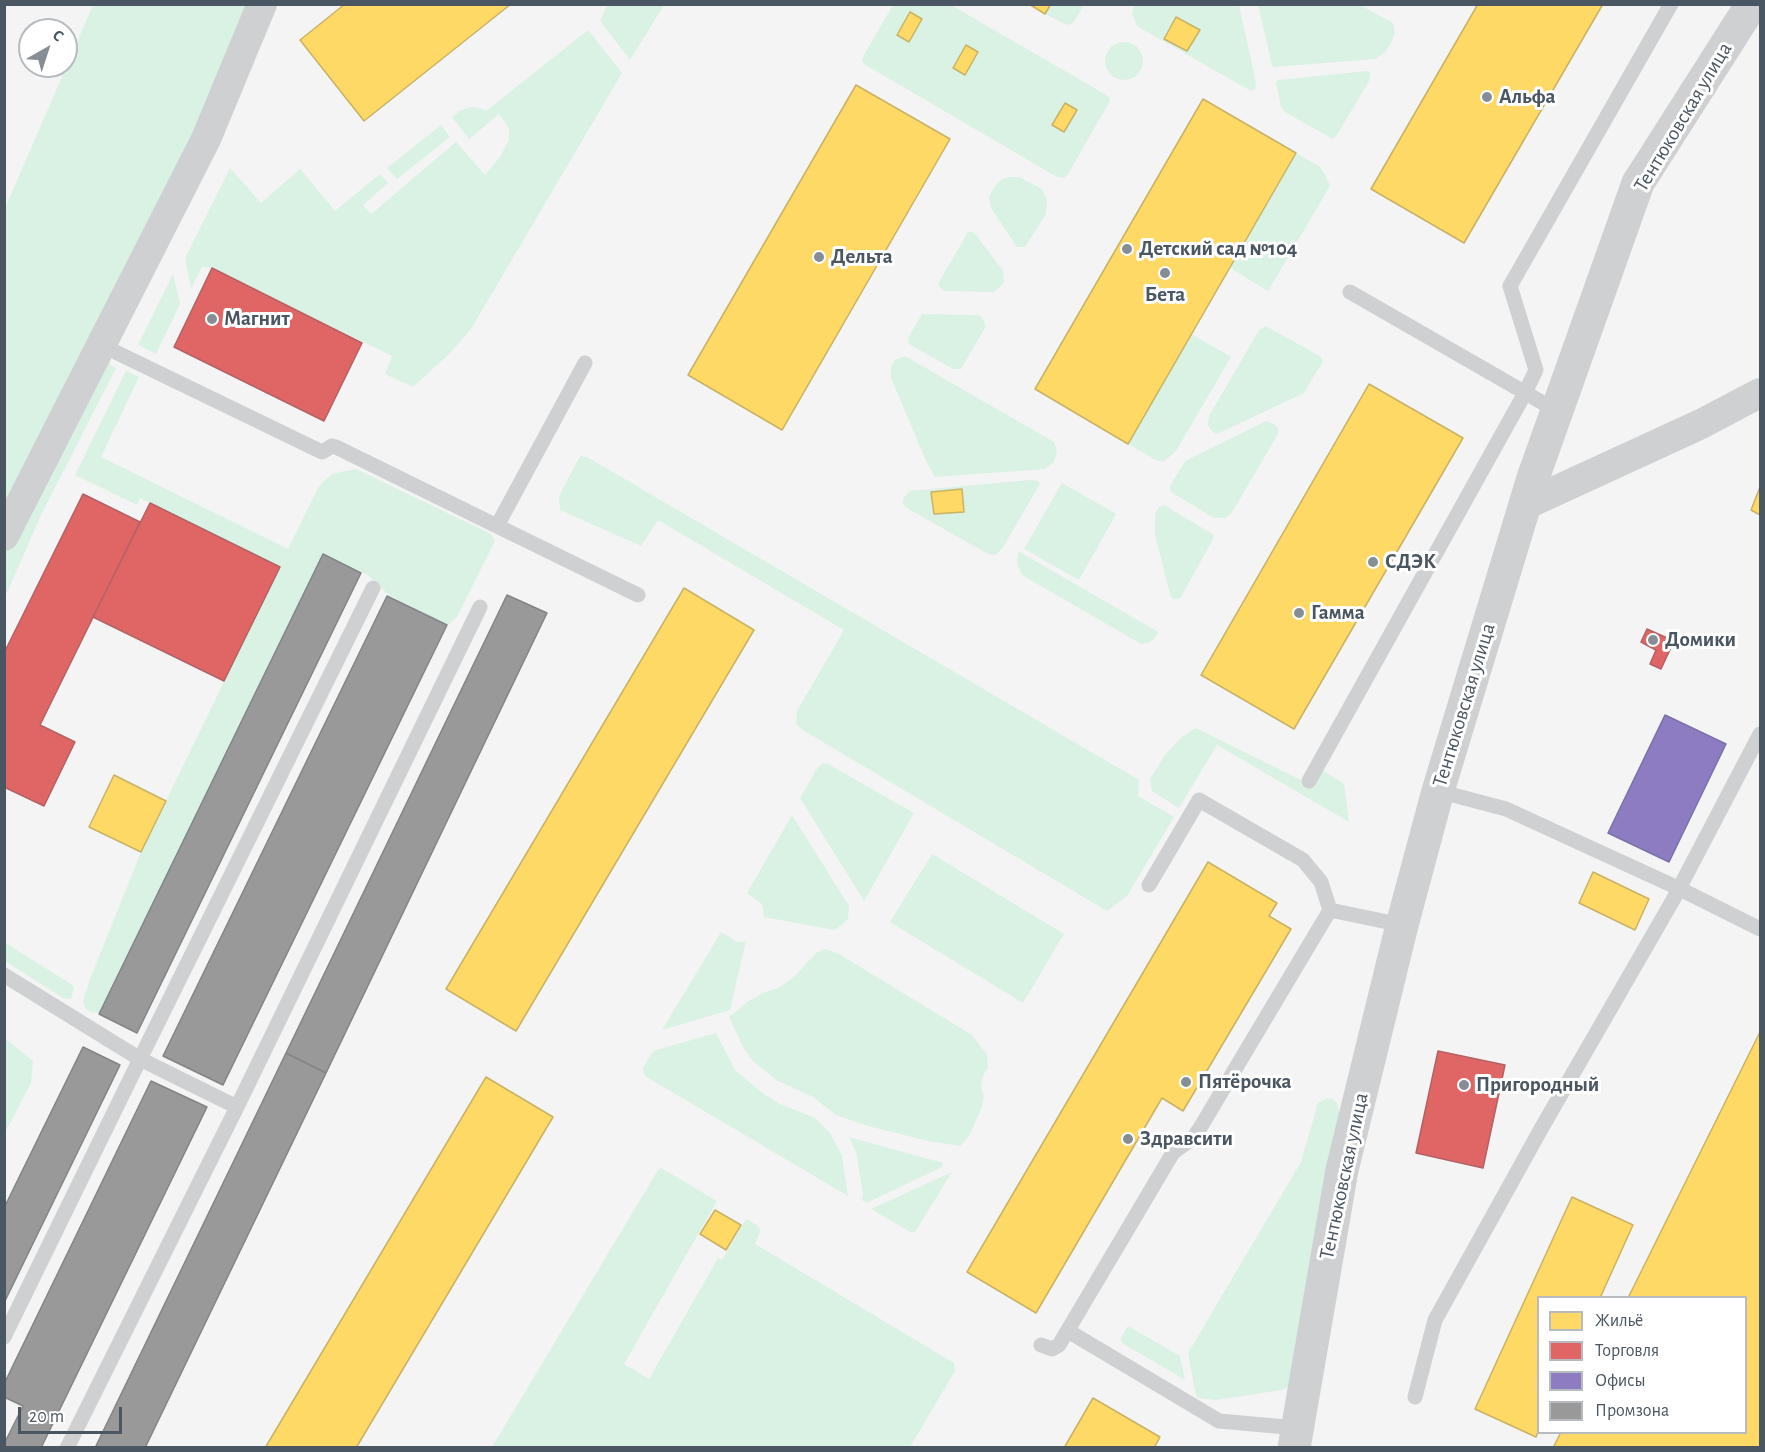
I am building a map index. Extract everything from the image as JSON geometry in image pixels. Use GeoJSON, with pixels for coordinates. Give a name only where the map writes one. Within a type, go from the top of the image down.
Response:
{"type":"FeatureCollection","features":[{"type":"Feature","properties":{"kind":"street"},"geometry":{"type":"LineString","coordinates":[[4,536],[206,139],[262,4]]}},
{"type":"Feature","properties":{"kind":"street","name":"Тентюковская улица"},"geometry":{"type":"LineString","coordinates":[[1295,1438],[1344,1162],[1402,925],[1438,791],[1525,504],[1638,183],[1752,4]]}},
{"type":"Feature","properties":{"kind":"street"},"geometry":{"type":"LineString","coordinates":[[1525,504],[1701,424],[1761,393]]}},
{"type":"Feature","properties":{"kind":"lane"},"geometry":{"type":"LineString","coordinates":[[1309,781],[1536,370],[1510,286],[1671,4]]}},
{"type":"Feature","properties":{"kind":"lane"},"geometry":{"type":"LineString","coordinates":[[1350,292],[1557,411]]}},
{"type":"Feature","properties":{"kind":"lane"},"geometry":{"type":"LineString","coordinates":[[101,345],[322,452],[332,446],[336,447],[638,595]]}},
{"type":"Feature","properties":{"kind":"lane"},"geometry":{"type":"LineString","coordinates":[[497,526],[585,363]]}},
{"type":"Feature","properties":{"kind":"lane"},"geometry":{"type":"LineString","coordinates":[[4,1337],[373,588]]}},
{"type":"Feature","properties":{"kind":"lane"},"geometry":{"type":"LineString","coordinates":[[67,1448],[237,1107],[480,606]]}},
{"type":"Feature","properties":{"kind":"lane"},"geometry":{"type":"LineString","coordinates":[[1415,1396],[1434,1320],[1678,888],[1761,734]]}},
{"type":"Feature","properties":{"kind":"lane"},"geometry":{"type":"LineString","coordinates":[[1438,791],[1506,809],[1761,929]]}},
{"type":"Feature","properties":{"kind":"lane"},"geometry":{"type":"LineString","coordinates":[[1041,1345],[1052,1349],[1068,1331],[1171,1156],[1193,1138],[1200,1128],[1330,910],[1322,882],[1304,861],[1199,800],[1149,885]]}},
{"type":"Feature","properties":{"kind":"lane"},"geometry":{"type":"LineString","coordinates":[[1330,910],[1402,925]]}},
{"type":"Feature","properties":{"kind":"lane"},"geometry":{"type":"LineString","coordinates":[[4,975],[140,1059],[237,1107]]}},
{"type":"Feature","properties":{"kind":"lane"},"geometry":{"type":"LineString","coordinates":[[1068,1331],[1219,1421],[1295,1438]]}},
{"type":"Feature","properties":{"kind":"green space"},"geometry":{"type":"Polygon","coordinates":[[[93,5],[269,5],[109,364],[116,368],[42,513],[5,597],[5,208],[61,78],[78,78],[78,40],[93,5]]]}},
{"type":"Feature","properties":{"kind":"green space"},"geometry":{"type":"Polygon","coordinates":[[[607,5],[664,5],[630,60],[600,21],[607,5]]]}},
{"type":"Feature","properties":{"kind":"green space"},"geometry":{"type":"Polygon","coordinates":[[[893,5],[951,5],[1108,96],[1110,101],[1068,174],[1064,178],[1057,177],[864,64],[862,60],[864,55],[893,5]]]}},
{"type":"Feature","properties":{"kind":"green space"},"geometry":{"type":"Polygon","coordinates":[[[1051,5],[1084,5],[1073,23],[1067,25],[1045,14],[1051,5]]]}},
{"type":"Feature","properties":{"kind":"green space"},"geometry":{"type":"Polygon","coordinates":[[[1134,5],[1239,5],[1256,83],[1255,89],[1251,91],[1137,26],[1132,14],[1134,5]]]}},
{"type":"Feature","properties":{"kind":"green space"},"geometry":{"type":"Polygon","coordinates":[[[1258,5],[1360,5],[1393,23],[1395,33],[1384,53],[1375,59],[1274,67],[1258,5]]]}},
{"type":"Feature","properties":{"kind":"green space"},"geometry":{"type":"Polygon","coordinates":[[[588,30],[622,73],[471,329],[450,353],[413,387],[385,374],[392,356],[212,268],[202,267],[191,288],[185,258],[230,168],[261,203],[300,169],[335,211],[380,174],[388,183],[363,205],[371,214],[456,142],[485,175],[500,157],[509,140],[509,129],[499,114],[469,139],[452,117],[461,110],[471,107],[486,111],[588,30]]]}},
{"type":"Feature","properties":{"kind":"green space"},"geometry":{"type":"Polygon","coordinates":[[[1124,42],[1138,47],[1143,61],[1138,75],[1124,80],[1110,75],[1105,61],[1110,47],[1124,42]]]}},
{"type":"Feature","properties":{"kind":"green space"},"geometry":{"type":"Polygon","coordinates":[[[1370,72],[1369,81],[1333,139],[1285,112],[1281,107],[1276,83],[1278,80],[1370,72]]]}},
{"type":"Feature","properties":{"kind":"green space"},"geometry":{"type":"Polygon","coordinates":[[[441,125],[450,137],[397,179],[387,168],[441,125]]]}},
{"type":"Feature","properties":{"kind":"green space"},"geometry":{"type":"Polygon","coordinates":[[[1296,153],[1320,167],[1330,186],[1268,291],[1230,268],[1296,153]]]}},
{"type":"Feature","properties":{"kind":"green space"},"geometry":{"type":"Polygon","coordinates":[[[1019,177],[1042,189],[1047,200],[1046,214],[1025,247],[1017,247],[991,208],[989,197],[995,186],[1002,179],[1019,177]]]}},
{"type":"Feature","properties":{"kind":"green space"},"geometry":{"type":"Polygon","coordinates":[[[968,232],[976,235],[1003,271],[1004,282],[993,292],[944,291],[938,284],[968,232]]]}},
{"type":"Feature","properties":{"kind":"green space"},"geometry":{"type":"Polygon","coordinates":[[[173,274],[180,304],[156,354],[138,345],[173,274]]]}},
{"type":"Feature","properties":{"kind":"green space"},"geometry":{"type":"Polygon","coordinates":[[[922,314],[982,317],[986,326],[961,369],[953,369],[909,344],[908,338],[922,314]]]}},
{"type":"Feature","properties":{"kind":"green space"},"geometry":{"type":"Polygon","coordinates":[[[1266,326],[1321,357],[1323,361],[1304,393],[1215,434],[1208,425],[1209,416],[1259,330],[1266,326]]]}},
{"type":"Feature","properties":{"kind":"green space"},"geometry":{"type":"Polygon","coordinates":[[[1191,334],[1231,357],[1176,451],[1163,462],[1128,444],[1191,334]]]}},
{"type":"Feature","properties":{"kind":"green space"},"geometry":{"type":"Polygon","coordinates":[[[905,356],[1054,442],[1057,451],[1054,462],[1045,469],[935,477],[891,378],[891,367],[895,360],[905,356]]]}},
{"type":"Feature","properties":{"kind":"green space"},"geometry":{"type":"Polygon","coordinates":[[[126,371],[139,377],[101,457],[288,549],[318,488],[331,475],[356,469],[491,534],[495,541],[457,617],[448,625],[389,595],[368,575],[322,555],[100,1013],[91,1012],[85,1008],[83,1001],[141,852],[280,567],[140,498],[137,505],[75,475],[126,371]]]}},
{"type":"Feature","properties":{"kind":"green space"},"geometry":{"type":"Polygon","coordinates":[[[1266,421],[1274,424],[1278,429],[1278,434],[1231,514],[1225,518],[1214,518],[1171,492],[1170,486],[1185,461],[1266,421]]]}},
{"type":"Feature","properties":{"kind":"green space"},"geometry":{"type":"Polygon","coordinates":[[[580,456],[587,457],[1139,780],[1138,796],[1174,817],[1127,896],[1107,911],[801,729],[796,723],[797,711],[844,630],[658,520],[641,546],[560,510],[559,496],[580,456]]]}},
{"type":"Feature","properties":{"kind":"green space"},"geometry":{"type":"Polygon","coordinates":[[[1038,481],[1040,484],[1003,547],[993,555],[903,504],[903,499],[909,491],[1038,481]]]}},
{"type":"Feature","properties":{"kind":"green space"},"geometry":{"type":"Polygon","coordinates":[[[1062,483],[1116,514],[1079,580],[1024,549],[1062,483]]]}},
{"type":"Feature","properties":{"kind":"green space"},"geometry":{"type":"Polygon","coordinates":[[[1164,505],[1214,535],[1178,599],[1173,599],[1170,594],[1155,534],[1155,514],[1159,507],[1164,505]]]}},
{"type":"Feature","properties":{"kind":"green space"},"geometry":{"type":"Polygon","coordinates":[[[1018,551],[1158,632],[1154,639],[1141,644],[1022,575],[1017,564],[1018,551]]]}},
{"type":"Feature","properties":{"kind":"green space"},"geometry":{"type":"Polygon","coordinates":[[[1196,728],[1313,786],[1322,770],[1344,784],[1349,822],[1217,745],[1179,808],[1152,791],[1150,779],[1165,755],[1182,737],[1196,728]]]}},
{"type":"Feature","properties":{"kind":"green space"},"geometry":{"type":"Polygon","coordinates":[[[823,763],[914,813],[864,901],[800,798],[818,767],[823,763]]]}},
{"type":"Feature","properties":{"kind":"green space"},"geometry":{"type":"Polygon","coordinates":[[[792,815],[849,906],[848,919],[834,930],[764,917],[762,904],[747,893],[792,815]]]}},
{"type":"Feature","properties":{"kind":"green space"},"geometry":{"type":"Polygon","coordinates":[[[932,854],[1064,934],[1023,1003],[890,922],[932,854]]]}},
{"type":"Feature","properties":{"kind":"green space"},"geometry":{"type":"Polygon","coordinates":[[[721,932],[737,942],[746,941],[730,1010],[662,1030],[721,932]]]}},
{"type":"Feature","properties":{"kind":"green space"},"geometry":{"type":"Polygon","coordinates":[[[4,942],[71,984],[74,988],[71,999],[63,998],[5,961],[4,942]]]}},
{"type":"Feature","properties":{"kind":"green space"},"geometry":{"type":"Polygon","coordinates":[[[825,949],[839,954],[972,1035],[987,1055],[988,1067],[981,1086],[984,1096],[982,1107],[969,1136],[960,1146],[928,1141],[868,1126],[836,1115],[813,1097],[776,1080],[752,1060],[743,1047],[729,1017],[747,1002],[780,987],[795,976],[816,953],[825,949]]]}},
{"type":"Feature","properties":{"kind":"green space"},"geometry":{"type":"Polygon","coordinates":[[[716,1033],[735,1070],[765,1095],[780,1104],[815,1118],[830,1133],[842,1156],[848,1196],[645,1076],[643,1068],[653,1051],[716,1033]]]}},
{"type":"Feature","properties":{"kind":"green space"},"geometry":{"type":"Polygon","coordinates":[[[5,1038],[33,1061],[31,1083],[5,1133],[5,1038]]]}},
{"type":"Feature","properties":{"kind":"green space"},"geometry":{"type":"Polygon","coordinates":[[[1327,1098],[1337,1103],[1340,1115],[1289,1387],[1216,1400],[1199,1398],[1196,1396],[1188,1353],[1301,1162],[1318,1103],[1327,1098]]]}},
{"type":"Feature","properties":{"kind":"green space"},"geometry":{"type":"Polygon","coordinates":[[[849,1137],[943,1163],[942,1167],[866,1203],[862,1200],[856,1152],[849,1137]]]}},
{"type":"Feature","properties":{"kind":"green space"},"geometry":{"type":"Polygon","coordinates":[[[661,1168],[717,1201],[624,1364],[649,1379],[718,1258],[722,1260],[746,1219],[760,1229],[755,1244],[954,1363],[955,1371],[910,1447],[492,1447],[661,1168]]]}},
{"type":"Feature","properties":{"kind":"green space"},"geometry":{"type":"Polygon","coordinates":[[[952,1172],[915,1232],[910,1232],[871,1209],[952,1172]]]}},
{"type":"Feature","properties":{"kind":"green space"},"geometry":{"type":"Polygon","coordinates":[[[1127,1327],[1180,1356],[1185,1380],[1122,1343],[1121,1338],[1127,1327]]]}},
{"type":"Feature","properties":{"kind":"building: Жильё"},"geometry":{"type":"Polygon","coordinates":[[[345,4],[511,4],[364,121],[300,40],[345,4]]]}},
{"type":"Feature","properties":{"kind":"building: Жильё"},"geometry":{"type":"Polygon","coordinates":[[[1029,4],[1051,4],[1045,14],[1029,4]]]}},
{"type":"Feature","properties":{"kind":"building: Жильё","name":"Альфа"},"geometry":{"type":"Polygon","coordinates":[[[1478,4],[1603,4],[1464,243],[1371,189],[1478,4]]]}},
{"type":"Feature","properties":{"kind":"building: Жильё"},"geometry":{"type":"Polygon","coordinates":[[[910,12],[922,19],[909,42],[897,35],[910,12]]]}},
{"type":"Feature","properties":{"kind":"building: Жильё"},"geometry":{"type":"Polygon","coordinates":[[[1176,17],[1200,30],[1187,51],[1164,39],[1176,17]]]}},
{"type":"Feature","properties":{"kind":"building: Жильё"},"geometry":{"type":"Polygon","coordinates":[[[966,45],[978,52],[965,75],[953,68],[966,45]]]}},
{"type":"Feature","properties":{"kind":"building: Жильё","name":"Дельта"},"geometry":{"type":"Polygon","coordinates":[[[856,85],[950,139],[782,430],[688,375],[856,85]]]}},
{"type":"Feature","properties":{"kind":"building: Жильё","name":"Бета"},"geometry":{"type":"Polygon","coordinates":[[[1203,99],[1296,153],[1128,444],[1035,389],[1203,99]]]}},
{"type":"Feature","properties":{"kind":"building: Жильё"},"geometry":{"type":"Polygon","coordinates":[[[1065,103],[1077,110],[1064,132],[1052,125],[1065,103]]]}},
{"type":"Feature","properties":{"kind":"building: Жильё","name":"Гамма"},"geometry":{"type":"Polygon","coordinates":[[[1369,384],[1463,438],[1294,729],[1201,675],[1369,384]]]}},
{"type":"Feature","properties":{"kind":"building: Жильё"},"geometry":{"type":"Polygon","coordinates":[[[1760,487],[1760,515],[1751,510],[1760,487]]]}},
{"type":"Feature","properties":{"kind":"building: Жильё"},"geometry":{"type":"Polygon","coordinates":[[[962,489],[964,512],[934,514],[931,492],[962,489]]]}},
{"type":"Feature","properties":{"kind":"building: Жильё"},"geometry":{"type":"Polygon","coordinates":[[[684,588],[754,630],[516,1031],[446,989],[684,588]]]}},
{"type":"Feature","properties":{"kind":"building: Жильё"},"geometry":{"type":"Polygon","coordinates":[[[114,775],[166,801],[141,852],[89,827],[114,775]]]}},
{"type":"Feature","properties":{"kind":"building: Жильё"},"geometry":{"type":"Polygon","coordinates":[[[1208,862],[1277,903],[1269,916],[1291,929],[1183,1111],[1162,1098],[1036,1313],[967,1272],[1208,862]]]}},
{"type":"Feature","properties":{"kind":"building: Жильё"},"geometry":{"type":"Polygon","coordinates":[[[1593,872],[1649,899],[1635,930],[1579,903],[1593,872]]]}},
{"type":"Feature","properties":{"kind":"building: Жильё"},"geometry":{"type":"Polygon","coordinates":[[[1760,1032],[1760,1448],[1553,1448],[1560,1434],[1747,1434],[1747,1296],[1629,1296],[1760,1032]]]}},
{"type":"Feature","properties":{"kind":"building: Жильё"},"geometry":{"type":"Polygon","coordinates":[[[486,1077],[553,1117],[356,1448],[265,1448],[486,1077]]]}},
{"type":"Feature","properties":{"kind":"building: Жильё"},"geometry":{"type":"Polygon","coordinates":[[[1572,1197],[1633,1225],[1601,1296],[1537,1296],[1536,1437],[1475,1409],[1572,1197]]]}},
{"type":"Feature","properties":{"kind":"building: Жильё"},"geometry":{"type":"Polygon","coordinates":[[[715,1210],[741,1225],[726,1250],[700,1234],[715,1210]]]}},
{"type":"Feature","properties":{"kind":"building: Жильё"},"geometry":{"type":"Polygon","coordinates":[[[1093,1398],[1160,1437],[1154,1448],[1064,1448],[1093,1398]]]}},
{"type":"Feature","properties":{"kind":"building: Торговля"},"geometry":{"type":"Polygon","coordinates":[[[212,268],[362,343],[324,421],[174,347],[212,268]]]}},
{"type":"Feature","properties":{"kind":"building: Торговля"},"geometry":{"type":"Polygon","coordinates":[[[83,494],[140,522],[40,725],[75,742],[44,806],[4,787],[4,653],[83,494]]]}},
{"type":"Feature","properties":{"kind":"building: Торговля"},"geometry":{"type":"Polygon","coordinates":[[[150,503],[280,567],[224,681],[93,617],[150,503]]]}},
{"type":"Feature","properties":{"kind":"building: Торговля"},"geometry":{"type":"Polygon","coordinates":[[[1647,629],[1674,641],[1661,669],[1650,664],[1656,650],[1641,642],[1647,629]]]}},
{"type":"Feature","properties":{"kind":"building: Торговля"},"geometry":{"type":"Polygon","coordinates":[[[1438,1051],[1505,1065],[1483,1168],[1416,1153],[1438,1051]]]}},
{"type":"Feature","properties":{"kind":"building: Офисы"},"geometry":{"type":"Polygon","coordinates":[[[1665,715],[1726,744],[1669,862],[1608,833],[1665,715]]]}},
{"type":"Feature","properties":{"kind":"building: Промзона"},"geometry":{"type":"Polygon","coordinates":[[[323,554],[361,573],[137,1033],[99,1014],[323,554]]]}},
{"type":"Feature","properties":{"kind":"building: Промзона"},"geometry":{"type":"Polygon","coordinates":[[[507,595],[547,613],[326,1073],[286,1053],[507,595]]]}},
{"type":"Feature","properties":{"kind":"building: Промзона"},"geometry":{"type":"Polygon","coordinates":[[[387,596],[447,625],[223,1085],[163,1056],[387,596]]]}},
{"type":"Feature","properties":{"kind":"building: Промзона"},"geometry":{"type":"Polygon","coordinates":[[[83,1047],[120,1065],[4,1303],[4,1208],[83,1047]]]}},
{"type":"Feature","properties":{"kind":"building: Промзона"},"geometry":{"type":"Polygon","coordinates":[[[286,1053],[326,1073],[145,1448],[95,1448],[286,1053]]]}},
{"type":"Feature","properties":{"kind":"building: Промзона"},"geometry":{"type":"Polygon","coordinates":[[[151,1081],[207,1107],[41,1448],[4,1448],[23,1406],[4,1397],[4,1384],[151,1081]]]}},
{"type":"Feature","properties":{"kind":"place","name":"Альфа"},"geometry":{"type":"Point","coordinates":[1487,97]}},
{"type":"Feature","properties":{"kind":"place","name":"Детский сад №104"},"geometry":{"type":"Point","coordinates":[1127,249]}},
{"type":"Feature","properties":{"kind":"place","name":"Дельта"},"geometry":{"type":"Point","coordinates":[819,257]}},
{"type":"Feature","properties":{"kind":"place","name":"Бета"},"geometry":{"type":"Point","coordinates":[1165,273]}},
{"type":"Feature","properties":{"kind":"place","name":"Магнит"},"geometry":{"type":"Point","coordinates":[212,319]}},
{"type":"Feature","properties":{"kind":"place","name":"СДЭК"},"geometry":{"type":"Point","coordinates":[1373,562]}},
{"type":"Feature","properties":{"kind":"place","name":"Гамма"},"geometry":{"type":"Point","coordinates":[1299,613]}},
{"type":"Feature","properties":{"kind":"place","name":"Домики"},"geometry":{"type":"Point","coordinates":[1653,640]}},
{"type":"Feature","properties":{"kind":"place","name":"Пятёрочка"},"geometry":{"type":"Point","coordinates":[1186,1082]}},
{"type":"Feature","properties":{"kind":"place","name":"Пригородный"},"geometry":{"type":"Point","coordinates":[1464,1085]}},
{"type":"Feature","properties":{"kind":"place","name":"Здравсити"},"geometry":{"type":"Point","coordinates":[1128,1139]}}]}
